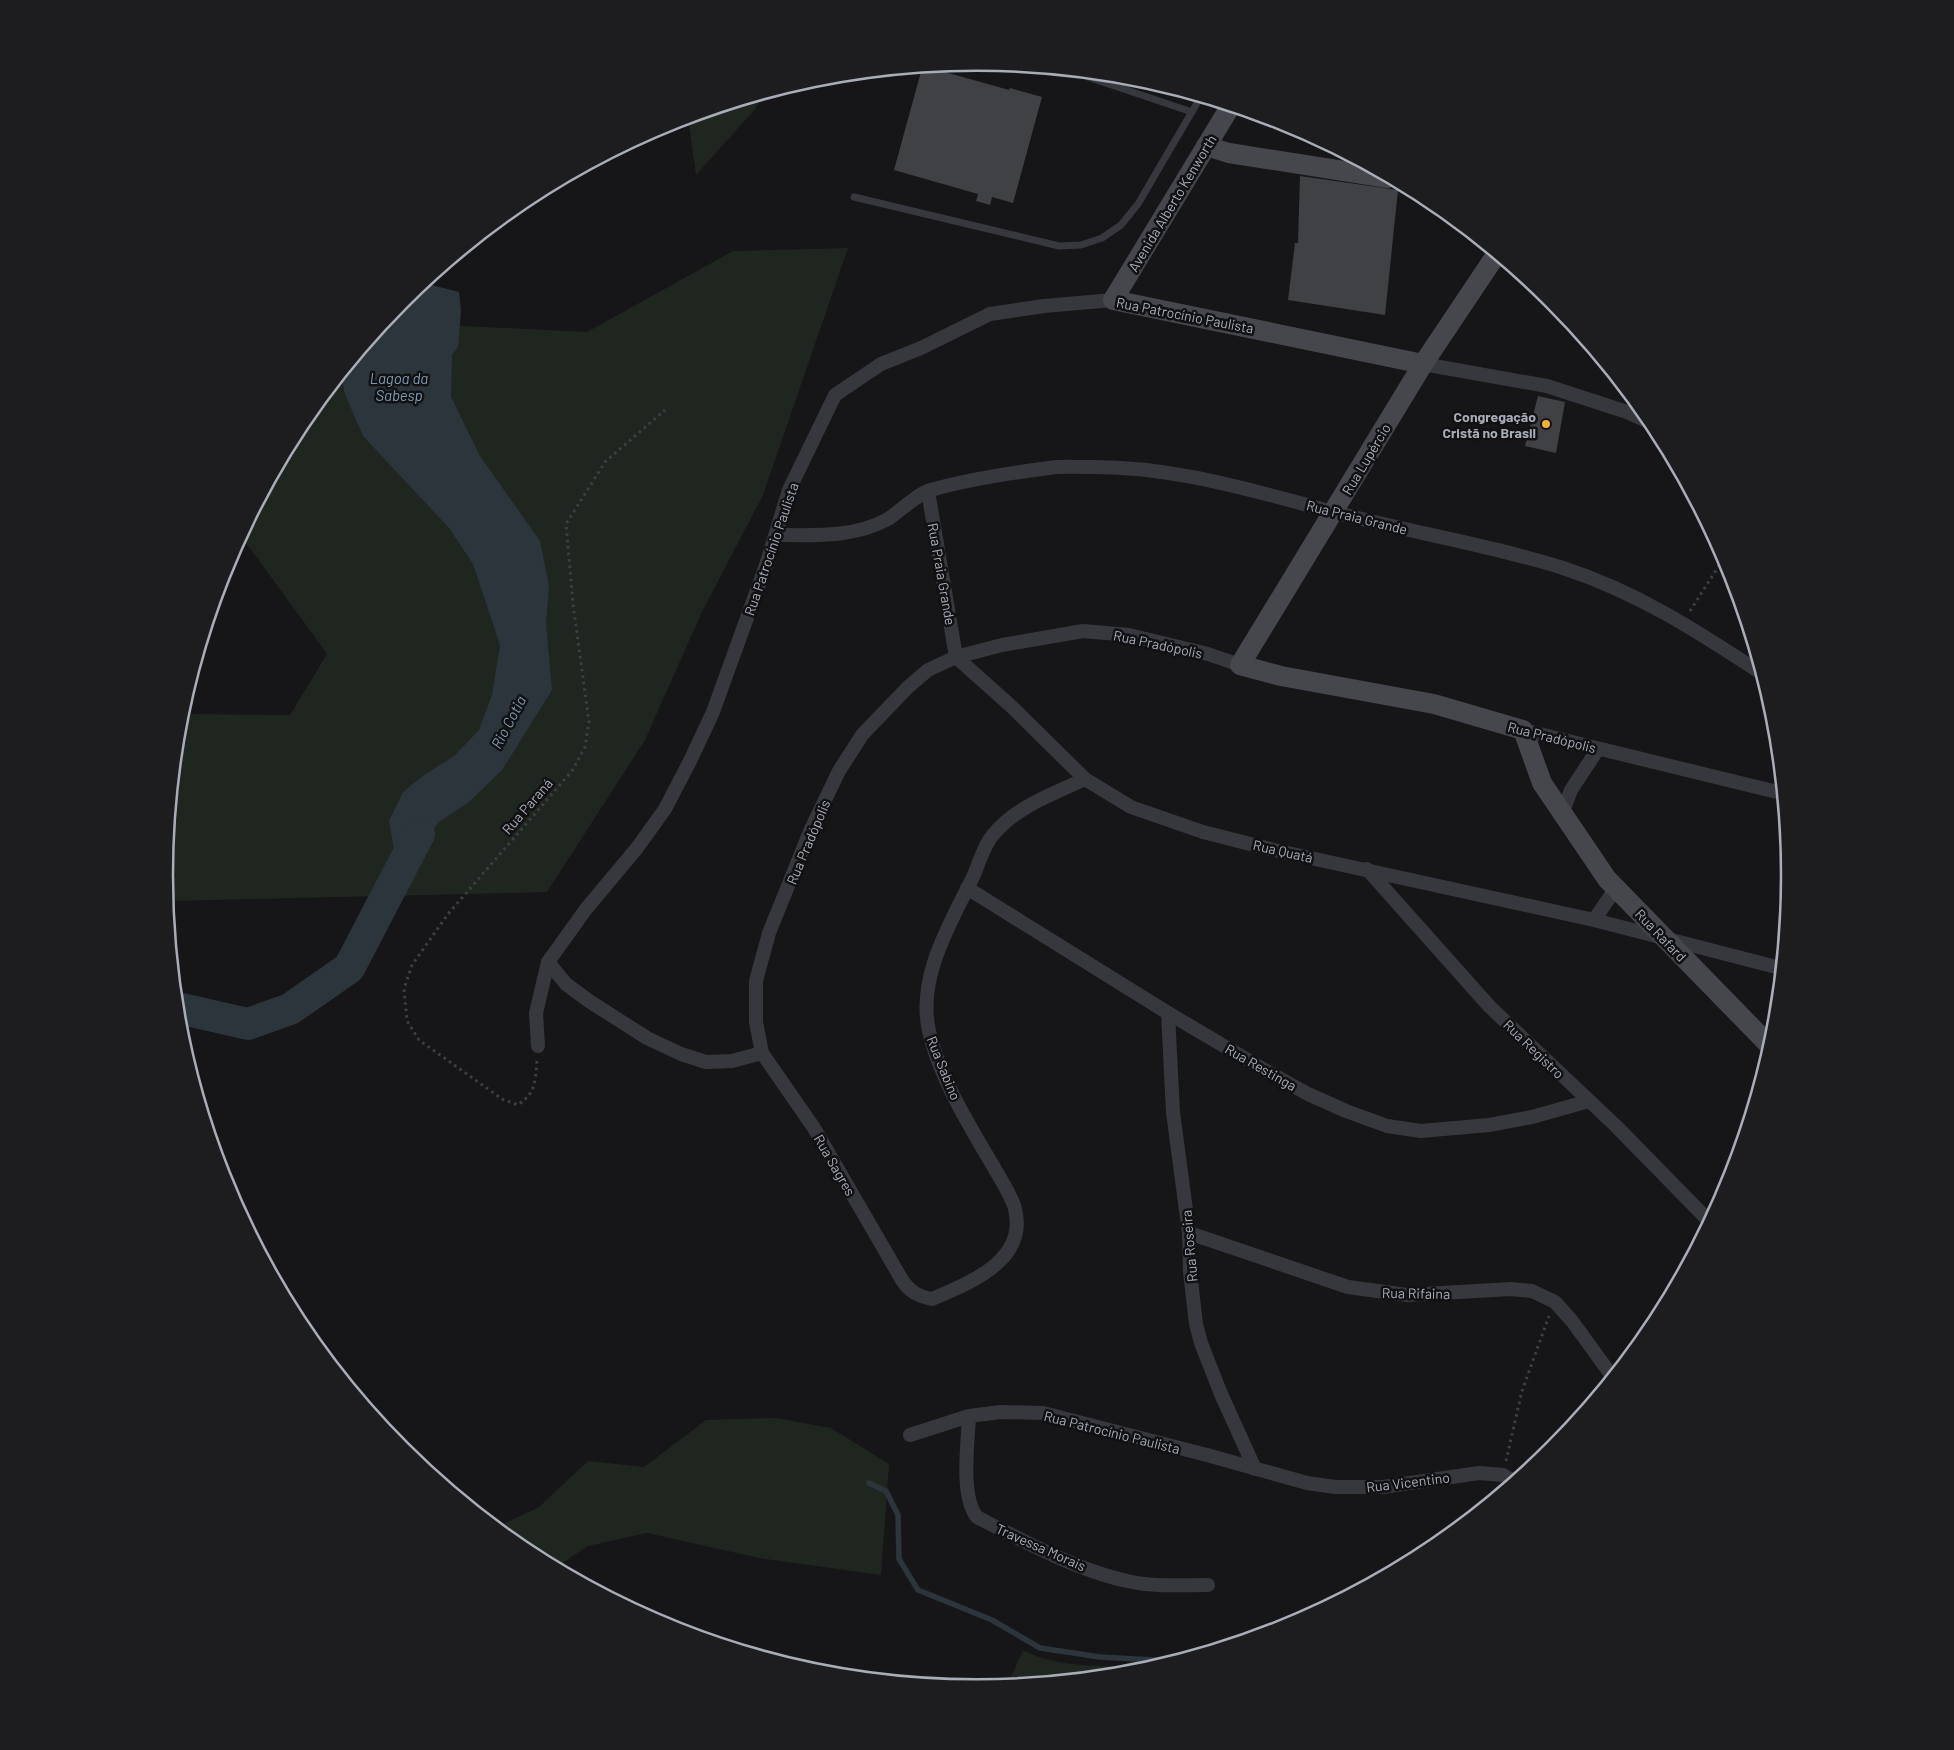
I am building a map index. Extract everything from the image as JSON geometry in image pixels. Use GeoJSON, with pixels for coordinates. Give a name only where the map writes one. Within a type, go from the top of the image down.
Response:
{"type":"FeatureCollection","features":[{"type":"Feature","properties":{"kind":"street","name":"Avenida Alberto Kenworth"},"geometry":{"type":"LineString","coordinates":[[1113,300],[1227,112]]}},
{"type":"Feature","properties":{"kind":"street"},"geometry":{"type":"LineString","coordinates":[[1206,146],[1229,153],[1373,176]]}},
{"type":"Feature","properties":{"kind":"street","name":"Rua Lupércio"},"geometry":{"type":"LineString","coordinates":[[1240,664],[1424,364],[1493,259]]}},
{"type":"Feature","properties":{"kind":"street","name":"Rua Patrocínio Paulista"},"geometry":{"type":"LineString","coordinates":[[548,962],[586,909],[637,848],[665,809],[713,712],[776,535],[789,490],[835,394],[881,364],[921,348],[990,314],[1044,306],[1113,300],[1424,364],[1547,386],[1637,416]]}},
{"type":"Feature","properties":{"kind":"street","name":"Rua Praia Grande"},"geometry":{"type":"LineString","coordinates":[[776,535],[831,534],[858,530],[886,519],[928,491],[985,478],[1052,467],[1120,466],[1179,474],[1264,493],[1564,568],[1650,604],[1683,622],[1753,668]]}},
{"type":"Feature","properties":{"kind":"street","name":"Rua Praia Grande"},"geometry":{"type":"LineString","coordinates":[[928,491],[956,657]]}},
{"type":"Feature","properties":{"kind":"street","name":"Rua Pradópolis"},"geometry":{"type":"LineString","coordinates":[[762,1053],[756,1022],[756,981],[761,962],[769,933],[811,829],[839,771],[862,735],[907,688],[928,670],[956,657],[1002,645],[1083,631],[1129,635],[1208,654],[1281,676],[1434,704],[1598,749],[1776,792]]}},
{"type":"Feature","properties":{"kind":"street","name":"Rua Quatá"},"geometry":{"type":"LineString","coordinates":[[956,657],[1012,707],[1085,779],[1131,807],[1203,832],[1274,850],[1594,920],[1775,967]]}},
{"type":"Feature","properties":{"kind":"street","name":"Rua Rafard"},"geometry":{"type":"LineString","coordinates":[[1524,730],[1539,776],[1562,814],[1607,879],[1763,1039]]}},
{"type":"Feature","properties":{"kind":"street"},"geometry":{"type":"LineString","coordinates":[[1562,814],[1571,790],[1598,749]]}},
{"type":"Feature","properties":{"kind":"street","name":"Rua Sabino"},"geometry":{"type":"LineString","coordinates":[[902,1280],[907,1288],[917,1295],[932,1299],[977,1279],[998,1263],[1013,1242],[1017,1224],[1015,1208],[952,1092],[929,1030],[926,996],[937,955],[992,836],[1021,810],[1085,779]]}},
{"type":"Feature","properties":{"kind":"street","name":"Rua Registro"},"geometry":{"type":"LineString","coordinates":[[1367,869],[1490,1007],[1589,1101],[1704,1216]]}},
{"type":"Feature","properties":{"kind":"street","name":"Rua Restinga"},"geometry":{"type":"LineString","coordinates":[[967,888],[1168,1013],[1308,1094],[1346,1112],[1387,1126],[1421,1131],[1489,1125],[1532,1117],[1589,1101]]}},
{"type":"Feature","properties":{"kind":"street"},"geometry":{"type":"LineString","coordinates":[[1594,920],[1616,888]]}},
{"type":"Feature","properties":{"kind":"street"},"geometry":{"type":"LineString","coordinates":[[538,1046],[536,1013],[548,962]]}},
{"type":"Feature","properties":{"kind":"street"},"geometry":{"type":"LineString","coordinates":[[548,962],[566,984],[589,1001],[647,1038],[681,1054],[706,1062],[732,1061],[762,1053]]}},
{"type":"Feature","properties":{"kind":"street","name":"Rua Roseira"},"geometry":{"type":"LineString","coordinates":[[1168,1013],[1173,1112],[1189,1233],[1190,1272],[1196,1324],[1201,1344],[1221,1394],[1255,1468]]}},
{"type":"Feature","properties":{"kind":"street","name":"Rua Sagres"},"geometry":{"type":"LineString","coordinates":[[762,1053],[814,1128],[902,1280]]}},
{"type":"Feature","properties":{"kind":"street","name":"Rua Rifaina"},"geometry":{"type":"LineString","coordinates":[[1189,1233],[1348,1287],[1407,1295],[1522,1289],[1532,1292],[1555,1302],[1572,1321],[1609,1372]]}},
{"type":"Feature","properties":{"kind":"street","name":"Rua Patrocínio Paulista"},"geometry":{"type":"LineString","coordinates":[[910,1435],[969,1416],[1001,1412],[1043,1413],[1255,1468]]}},
{"type":"Feature","properties":{"kind":"street","name":"Travessa Morais"},"geometry":{"type":"LineString","coordinates":[[969,1416],[967,1480],[970,1509],[977,1516],[1066,1560],[1111,1576],[1147,1584],[1208,1585]]}},
{"type":"Feature","properties":{"kind":"street","name":"Rua Vicentino"},"geometry":{"type":"LineString","coordinates":[[1255,1468],[1307,1483],[1358,1488],[1383,1487],[1479,1473],[1508,1478]]}},
{"type":"Feature","properties":{"kind":"lane"},"geometry":{"type":"LineString","coordinates":[[1100,81],[1192,112]]}},
{"type":"Feature","properties":{"kind":"lane"},"geometry":{"type":"LineString","coordinates":[[854,197],[1059,246],[1081,245],[1102,238],[1121,225],[1138,204],[1197,103]]}},
{"type":"Feature","properties":{"kind":"path","name":"Rua Paraná"},"geometry":{"type":"LineString","coordinates":[[538,1046],[534,1086],[529,1097],[518,1105],[502,1100],[419,1040],[407,1021],[404,989],[412,965],[448,914],[572,772],[585,747],[589,722],[573,604],[566,524],[604,462],[665,410]]}},
{"type":"Feature","properties":{"kind":"path"},"geometry":{"type":"LineString","coordinates":[[1683,622],[1719,565]]}},
{"type":"Feature","properties":{"kind":"path"},"geometry":{"type":"LineString","coordinates":[[1508,1478],[1522,1390],[1555,1302]]}},
{"type":"Feature","properties":{"kind":"shaded area"},"geometry":{"type":"Polygon","coordinates":[[[759,102],[755,109],[696,175],[689,125],[759,102]]]}},
{"type":"Feature","properties":{"kind":"shaded area"},"geometry":{"type":"Polygon","coordinates":[[[848,248],[763,495],[702,612],[645,740],[547,892],[174,901],[175,822],[180,770],[190,714],[290,715],[327,654],[246,542],[281,473],[309,428],[339,386],[373,345],[394,322],[587,332],[733,251],[848,248]]]}},
{"type":"Feature","properties":{"kind":"shaded area"},"geometry":{"type":"Polygon","coordinates":[[[776,1418],[831,1428],[889,1464],[881,1575],[759,1558],[647,1533],[588,1546],[562,1563],[503,1524],[539,1507],[588,1461],[644,1467],[706,1420],[776,1418]]]}},
{"type":"Feature","properties":{"kind":"shaded area"},"geometry":{"type":"Polygon","coordinates":[[[1023,1650],[1052,1661],[1115,1666],[1082,1672],[1011,1678],[1023,1650]]]}},
{"type":"Feature","properties":{"kind":"water","name":"Lagoa da Sabesp"},"geometry":{"type":"Polygon","coordinates":[[[432,285],[459,292],[461,311],[458,347],[452,355],[451,397],[480,456],[540,541],[549,587],[546,623],[552,690],[502,770],[469,802],[439,822],[398,872],[389,821],[403,792],[424,775],[454,756],[479,730],[492,695],[500,645],[473,564],[449,528],[363,436],[344,392],[343,381],[373,345],[432,285]]]}},
{"type":"Feature","properties":{"kind":"building"},"geometry":{"type":"Polygon","coordinates":[[[945,72],[1042,97],[1013,203],[992,197],[990,205],[976,201],[978,194],[894,170],[921,73],[945,72]]]}},
{"type":"Feature","properties":{"kind":"building"},"geometry":{"type":"Polygon","coordinates":[[[1300,176],[1398,191],[1385,315],[1288,300],[1295,243],[1298,243],[1300,176]]]}},
{"type":"Feature","properties":{"kind":"building","name":"Congregação Cristã no Brasil"},"geometry":{"type":"Polygon","coordinates":[[[1538,396],[1565,402],[1556,453],[1525,446],[1538,396]]]}},
{"type":"Feature","properties":{"kind":"waterway","name":"Rio Cotia"},"geometry":{"type":"LineString","coordinates":[[185,1010],[248,1024],[290,1009],[349,968],[419,834]]}},
{"type":"Feature","properties":{"kind":"waterway"},"geometry":{"type":"LineString","coordinates":[[869,1483],[886,1491],[898,1515],[899,1559],[918,1590],[992,1620],[1040,1648],[1100,1657],[1148,1660]]}},
{"type":"Feature","properties":{"kind":"place","name":"Congregação Cristã no Brasil"},"geometry":{"type":"Point","coordinates":[1546,424]}}]}
